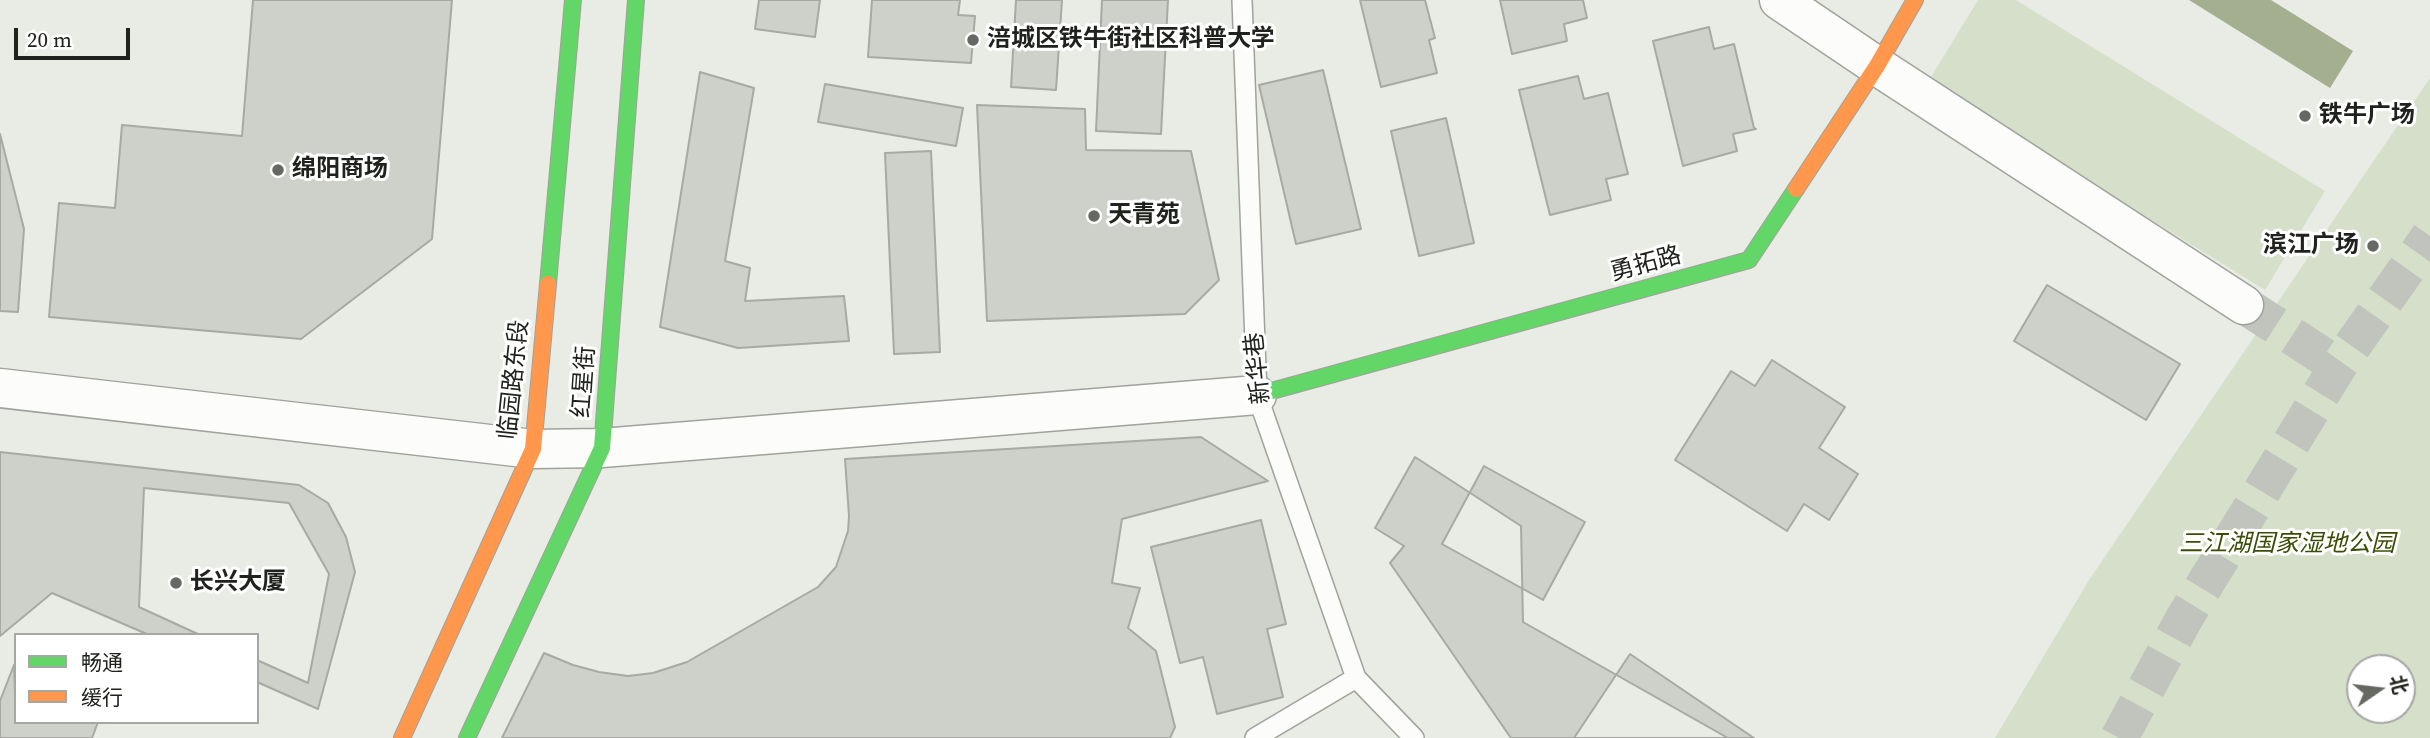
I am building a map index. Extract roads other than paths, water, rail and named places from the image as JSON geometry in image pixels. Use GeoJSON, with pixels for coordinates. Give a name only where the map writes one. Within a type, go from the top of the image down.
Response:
{"type":"FeatureCollection","features":[{"type":"Feature","properties":{"kind":"main road","name":"临园路东段"},"geometry":{"type":"LineString","coordinates":[[402,738],[533,449],[573,0]]}},
{"type":"Feature","properties":{"kind":"main road","name":"红星街"},"geometry":{"type":"LineString","coordinates":[[467,738],[603,448],[636,0]]}},
{"type":"Feature","properties":{"kind":"main road","name":"勇拓路"},"geometry":{"type":"LineString","coordinates":[[1257,395],[1749,260],[1877,66],[1915,0]]}},
{"type":"Feature","properties":{"kind":"street"},"geometry":{"type":"LineString","coordinates":[[1779,0],[2244,305]]}},
{"type":"Feature","properties":{"kind":"street"},"geometry":{"type":"LineString","coordinates":[[0,388],[533,449],[603,448],[1257,395]]}},
{"type":"Feature","properties":{"kind":"lane","name":"新华巷"},"geometry":{"type":"LineString","coordinates":[[1242,0],[1257,395],[1356,678],[1414,738]]}},
{"type":"Feature","properties":{"kind":"lane"},"geometry":{"type":"LineString","coordinates":[[1255,738],[1356,678]]}},
{"type":"Feature","properties":{"kind":"tunnel"},"geometry":{"type":"LineString","coordinates":[[2119,738],[2185,617],[2338,366],[2430,236]]}},
{"type":"Feature","properties":{"kind":"tunnel"},"geometry":{"type":"LineString","coordinates":[[2244,305],[2338,366]]}},
{"type":"Feature","properties":{"kind":"place","name":"涪城区铁牛街社区科普大学"},"geometry":{"type":"Point","coordinates":[973,40]}},
{"type":"Feature","properties":{"kind":"place","name":"铁牛广场"},"geometry":{"type":"Point","coordinates":[2305,116]}},
{"type":"Feature","properties":{"kind":"place","name":"绵阳商场"},"geometry":{"type":"Point","coordinates":[278,170]}},
{"type":"Feature","properties":{"kind":"place","name":"天青苑"},"geometry":{"type":"Point","coordinates":[1094,216]}},
{"type":"Feature","properties":{"kind":"place","name":"滨江广场"},"geometry":{"type":"Point","coordinates":[2373,246]}},
{"type":"Feature","properties":{"kind":"place","name":"长兴大厦"},"geometry":{"type":"Point","coordinates":[176,583]}},
{"type":"Feature","properties":{"kind":"park label","name":"三江湖国家湿地公园"},"geometry":{"type":"Point","coordinates":[2287,545]}}]}
